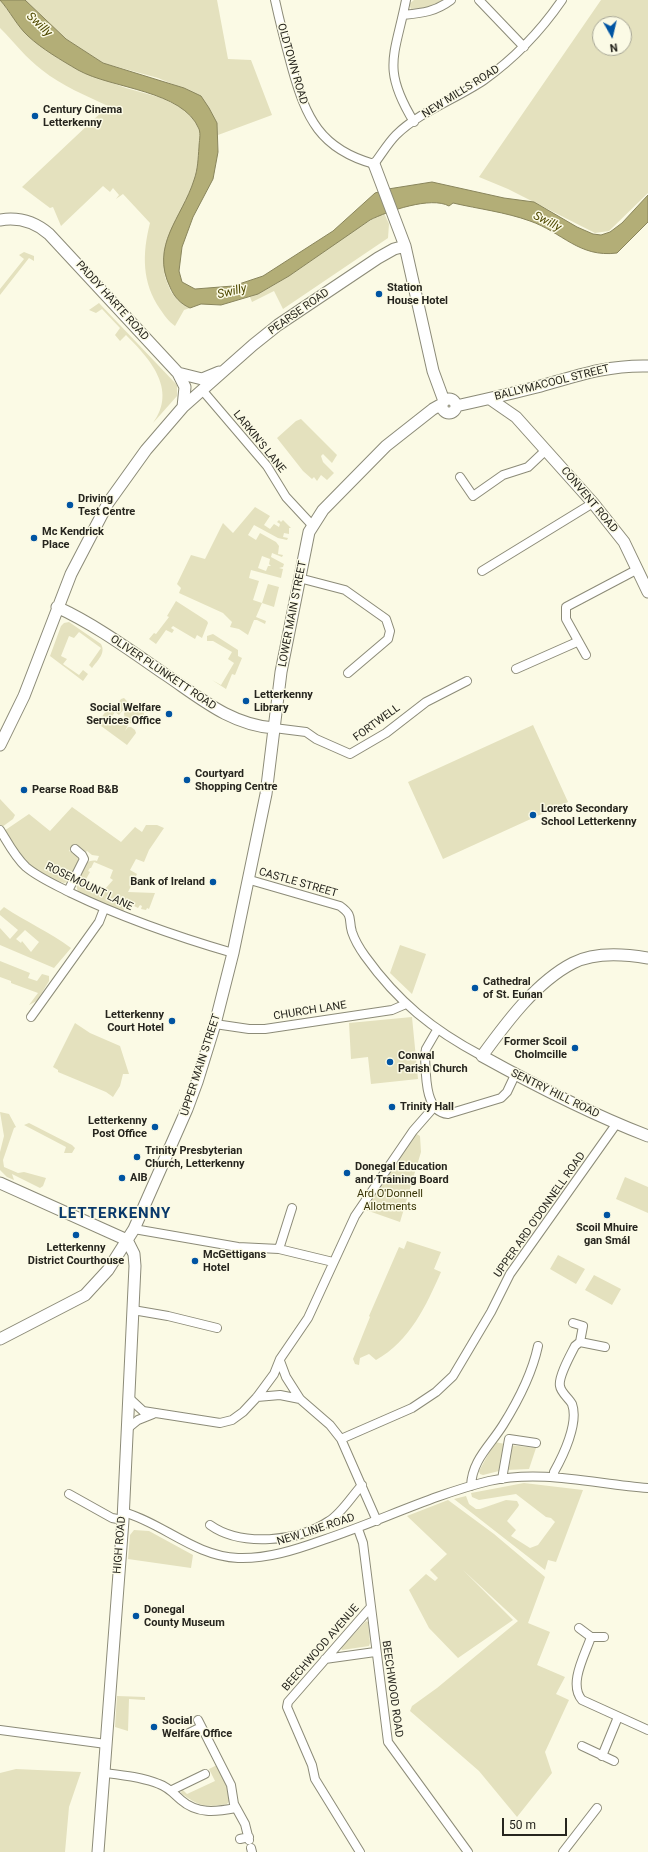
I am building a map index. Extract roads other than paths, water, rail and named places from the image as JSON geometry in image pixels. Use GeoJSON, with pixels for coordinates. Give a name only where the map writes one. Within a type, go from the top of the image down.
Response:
{"type":"FeatureCollection","features":[{"type":"Feature","properties":{"kind":"street","name":"OLDTOWN ROAD"},"geometry":{"type":"LineString","coordinates":[[275,0],[300,98],[311,121],[318,130],[341,150],[356,159],[374,164]]}},
{"type":"Feature","properties":{"kind":"street"},"geometry":{"type":"LineString","coordinates":[[406,0],[394,56],[393,74],[401,100],[414,122]]}},
{"type":"Feature","properties":{"kind":"street"},"geometry":{"type":"LineString","coordinates":[[403,15],[427,13],[441,8],[451,0]]}},
{"type":"Feature","properties":{"kind":"street"},"geometry":{"type":"LineString","coordinates":[[479,0],[524,47]]}},
{"type":"Feature","properties":{"kind":"street","name":"NEW MILLS ROAD"},"geometry":{"type":"LineString","coordinates":[[374,164],[396,135],[414,122],[482,81],[505,64],[524,47],[550,18],[562,0]]}},
{"type":"Feature","properties":{"kind":"street"},"geometry":{"type":"LineString","coordinates":[[374,164],[381,186],[405,246],[436,382],[443,403]]}},
{"type":"Feature","properties":{"kind":"street","name":"PADDY HARTE ROAD"},"geometry":{"type":"LineString","coordinates":[[0,220],[10,219],[27,222],[40,227],[178,374]]}},
{"type":"Feature","properties":{"kind":"street","name":"PEARSE ROAD"},"geometry":{"type":"LineString","coordinates":[[0,745],[24,696],[68,581],[108,504],[146,450],[183,407],[203,391],[222,371],[283,322],[378,258],[394,249],[405,246]]}},
{"type":"Feature","properties":{"kind":"street","name":"BALLYMACOOL STREET"},"geometry":{"type":"LineString","coordinates":[[443,403],[443,411],[447,413],[453,412],[456,406],[490,399],[593,370],[625,366],[648,366]]}},
{"type":"Feature","properties":{"kind":"street"},"geometry":{"type":"LineString","coordinates":[[178,374],[202,379],[222,371]]}},
{"type":"Feature","properties":{"kind":"street"},"geometry":{"type":"LineString","coordinates":[[178,374],[185,387],[183,407]]}},
{"type":"Feature","properties":{"kind":"street","name":"LARKIN'S LANE"},"geometry":{"type":"LineString","coordinates":[[203,391],[267,466],[286,497],[312,525]]}},
{"type":"Feature","properties":{"kind":"street"},"geometry":{"type":"LineString","coordinates":[[509,394],[516,417]]}},
{"type":"Feature","properties":{"kind":"street"},"geometry":{"type":"LineString","coordinates":[[490,399],[516,417]]}},
{"type":"Feature","properties":{"kind":"street","name":"LOWER MAIN STREET"},"geometry":{"type":"LineString","coordinates":[[250,880],[266,794],[281,672],[299,578],[312,525],[323,510],[386,446],[433,409],[443,403]]}},
{"type":"Feature","properties":{"kind":"street","name":"CONVENT ROAD"},"geometry":{"type":"LineString","coordinates":[[516,417],[593,503],[624,542],[648,592]]}},
{"type":"Feature","properties":{"kind":"street"},"geometry":{"type":"LineString","coordinates":[[460,477],[473,496],[503,475],[528,467],[546,450]]}},
{"type":"Feature","properties":{"kind":"street"},"geometry":{"type":"LineString","coordinates":[[482,571],[593,503]]}},
{"type":"Feature","properties":{"kind":"street"},"geometry":{"type":"LineString","coordinates":[[586,655],[577,642],[565,617],[566,608],[638,569]]}},
{"type":"Feature","properties":{"kind":"street"},"geometry":{"type":"LineString","coordinates":[[299,578],[331,585],[345,590],[386,618],[390,631],[388,639],[348,673]]}},
{"type":"Feature","properties":{"kind":"street","name":"OLIVER PLUNKETT ROAD"},"geometry":{"type":"LineString","coordinates":[[58,607],[78,617],[217,710],[247,724],[274,728]]}},
{"type":"Feature","properties":{"kind":"street"},"geometry":{"type":"LineString","coordinates":[[516,669],[577,642]]}},
{"type":"Feature","properties":{"kind":"street","name":"FORTWELL"},"geometry":{"type":"LineString","coordinates":[[274,728],[306,732],[316,739],[350,754],[386,733],[426,702],[467,680]]}},
{"type":"Feature","properties":{"kind":"street","name":"ROSEMOUNT LANE"},"geometry":{"type":"LineString","coordinates":[[0,830],[15,854],[27,868],[68,891],[104,909],[233,954]]}},
{"type":"Feature","properties":{"kind":"street"},"geometry":{"type":"LineString","coordinates":[[68,891],[84,859],[75,849]]}},
{"type":"Feature","properties":{"kind":"street","name":"UPPER MAIN STREET"},"geometry":{"type":"LineString","coordinates":[[0,1339],[85,1295],[104,1276],[134,1229],[187,1109],[215,1024],[250,880]]}},
{"type":"Feature","properties":{"kind":"street","name":"CASTLE STREET"},"geometry":{"type":"LineString","coordinates":[[250,880],[340,906],[348,911],[354,937],[365,956],[406,1004]]}},
{"type":"Feature","properties":{"kind":"street"},"geometry":{"type":"LineString","coordinates":[[31,1017],[99,922],[104,909]]}},
{"type":"Feature","properties":{"kind":"street"},"geometry":{"type":"LineString","coordinates":[[482,1056],[520,1006],[555,975],[574,962],[604,956],[648,957]]}},
{"type":"Feature","properties":{"kind":"street","name":"CHURCH LANE"},"geometry":{"type":"LineString","coordinates":[[215,1024],[249,1029],[265,1029],[392,1010],[406,1004]]}},
{"type":"Feature","properties":{"kind":"street","name":"SENTRY HILL ROAD"},"geometry":{"type":"LineString","coordinates":[[406,1004],[437,1030],[482,1056],[515,1074],[617,1123],[648,1136]]}},
{"type":"Feature","properties":{"kind":"street"},"geometry":{"type":"LineString","coordinates":[[437,1030],[426,1049],[425,1055],[428,1087],[434,1107],[443,1114],[448,1114],[501,1098],[507,1092],[515,1074]]}},
{"type":"Feature","properties":{"kind":"street"},"geometry":{"type":"LineString","coordinates":[[129,1398],[143,1411],[220,1423],[232,1420],[257,1397],[274,1374],[280,1361],[308,1318],[355,1216],[412,1131],[434,1107]]}},
{"type":"Feature","properties":{"kind":"street","name":"UPPER ARD O'DONNELL ROAD"},"geometry":{"type":"LineString","coordinates":[[342,1439],[412,1408],[436,1392],[453,1376],[484,1324],[510,1274],[617,1123]]}},
{"type":"Feature","properties":{"kind":"street"},"geometry":{"type":"LineString","coordinates":[[0,1183],[127,1240]]}},
{"type":"Feature","properties":{"kind":"street"},"geometry":{"type":"LineString","coordinates":[[279,1249],[292,1208]]}},
{"type":"Feature","properties":{"kind":"street"},"geometry":{"type":"LineString","coordinates":[[134,1229],[175,1237],[253,1248],[279,1249],[333,1262]]}},
{"type":"Feature","properties":{"kind":"street","name":"HIGH ROAD"},"geometry":{"type":"LineString","coordinates":[[98,1852],[123,1516],[129,1398],[135,1262],[132,1248],[127,1240]]}},
{"type":"Feature","properties":{"kind":"street"},"geometry":{"type":"LineString","coordinates":[[133,1310],[168,1316],[217,1328]]}},
{"type":"Feature","properties":{"kind":"street"},"geometry":{"type":"LineString","coordinates":[[554,1477],[554,1472],[568,1442],[573,1416],[571,1402],[562,1391],[560,1381],[575,1346],[580,1342],[583,1326],[573,1323]]}},
{"type":"Feature","properties":{"kind":"street"},"geometry":{"type":"LineString","coordinates":[[580,1342],[604,1347]]}},
{"type":"Feature","properties":{"kind":"street"},"geometry":{"type":"LineString","coordinates":[[470,1486],[471,1473],[485,1449],[503,1426],[517,1400],[535,1362],[538,1346]]}},
{"type":"Feature","properties":{"kind":"street"},"geometry":{"type":"LineString","coordinates":[[280,1361],[286,1377],[300,1399],[330,1425],[342,1439],[377,1521]]}},
{"type":"Feature","properties":{"kind":"street"},"geometry":{"type":"LineString","coordinates":[[257,1397],[280,1395],[300,1399]]}},
{"type":"Feature","properties":{"kind":"street"},"geometry":{"type":"LineString","coordinates":[[127,1429],[138,1420],[154,1413]]}},
{"type":"Feature","properties":{"kind":"street"},"geometry":{"type":"LineString","coordinates":[[502,1479],[509,1438],[536,1443]]}},
{"type":"Feature","properties":{"kind":"street","name":"NEW LINE ROAD"},"geometry":{"type":"LineString","coordinates":[[69,1494],[112,1518],[123,1516],[204,1550],[237,1558],[269,1556],[289,1552],[358,1529],[470,1486],[502,1479],[524,1476],[554,1477],[648,1488]]}},
{"type":"Feature","properties":{"kind":"street"},"geometry":{"type":"LineString","coordinates":[[210,1525],[229,1535],[254,1540],[289,1536],[305,1532],[330,1521],[362,1485]]}},
{"type":"Feature","properties":{"kind":"street","name":"BEECHWOOD ROAD"},"geometry":{"type":"LineString","coordinates":[[358,1529],[363,1543],[388,1742],[468,1852]]}},
{"type":"Feature","properties":{"kind":"street","name":"BEECHWOOD AVENUE"},"geometry":{"type":"LineString","coordinates":[[360,1852],[315,1779],[312,1765],[287,1707],[288,1702],[370,1608]]}},
{"type":"Feature","properties":{"kind":"street"},"geometry":{"type":"LineString","coordinates":[[579,1628],[591,1637],[604,1637]]}},
{"type":"Feature","properties":{"kind":"street"},"geometry":{"type":"LineString","coordinates":[[591,1637],[577,1680],[576,1688],[578,1694],[582,1700],[648,1730]]}},
{"type":"Feature","properties":{"kind":"street"},"geometry":{"type":"LineString","coordinates":[[325,1659],[376,1652]]}},
{"type":"Feature","properties":{"kind":"street"},"geometry":{"type":"LineString","coordinates":[[602,1756],[618,1717]]}},
{"type":"Feature","properties":{"kind":"street"},"geometry":{"type":"LineString","coordinates":[[189,1733],[199,1724],[231,1785],[236,1808],[245,1824],[248,1843]]}},
{"type":"Feature","properties":{"kind":"street"},"geometry":{"type":"LineString","coordinates":[[0,1730],[106,1744]]}},
{"type":"Feature","properties":{"kind":"street"},"geometry":{"type":"LineString","coordinates":[[582,1746],[614,1761]]}},
{"type":"Feature","properties":{"kind":"street"},"geometry":{"type":"LineString","coordinates":[[105,1773],[158,1783],[172,1790],[187,1805],[200,1811],[212,1812],[236,1808]]}},
{"type":"Feature","properties":{"kind":"street"},"geometry":{"type":"LineString","coordinates":[[172,1790],[205,1774]]}},
{"type":"Feature","properties":{"kind":"street"},"geometry":{"type":"LineString","coordinates":[[563,1852],[597,1808]]}},
{"type":"Feature","properties":{"kind":"water","name":"Swilly"},"geometry":{"type":"Polygon","coordinates":[[[0,0],[25,0],[66,39],[103,63],[184,88],[201,96],[217,123],[218,152],[213,179],[193,217],[182,247],[179,271],[182,282],[195,289],[233,286],[263,276],[333,231],[375,193],[388,189],[432,182],[504,198],[534,202],[577,227],[593,234],[601,235],[610,232],[622,223],[648,195],[648,222],[617,253],[604,254],[581,248],[552,231],[530,221],[511,215],[453,203],[449,206],[441,203],[432,203],[410,206],[370,220],[289,276],[258,294],[221,305],[201,304],[190,308],[178,300],[172,291],[165,272],[164,258],[170,232],[189,194],[198,164],[200,133],[191,116],[178,106],[163,98],[109,82],[78,70],[33,41],[24,32],[0,0]]]}},
{"type":"Feature","properties":{"kind":"place","name":"Century Cinema Letterkenny"},"geometry":{"type":"Point","coordinates":[35,116]}},
{"type":"Feature","properties":{"kind":"place","name":"Station House Hotel"},"geometry":{"type":"Point","coordinates":[379,294]}},
{"type":"Feature","properties":{"kind":"place","name":"Driving Test Centre"},"geometry":{"type":"Point","coordinates":[70,505]}},
{"type":"Feature","properties":{"kind":"place","name":"Mc Kendrick Place"},"geometry":{"type":"Point","coordinates":[34,538]}},
{"type":"Feature","properties":{"kind":"place","name":"Letterkenny Library"},"geometry":{"type":"Point","coordinates":[246,701]}},
{"type":"Feature","properties":{"kind":"place","name":"Social Welfare Services Office"},"geometry":{"type":"Point","coordinates":[169,714]}},
{"type":"Feature","properties":{"kind":"place","name":"Courtyard Shopping Centre"},"geometry":{"type":"Point","coordinates":[187,780]}},
{"type":"Feature","properties":{"kind":"place","name":"Pearse Road B&B"},"geometry":{"type":"Point","coordinates":[24,790]}},
{"type":"Feature","properties":{"kind":"place","name":"Loreto Secondary School Letterkenny"},"geometry":{"type":"Point","coordinates":[533,815]}},
{"type":"Feature","properties":{"kind":"place","name":"Bank of Ireland"},"geometry":{"type":"Point","coordinates":[213,882]}},
{"type":"Feature","properties":{"kind":"place","name":"Cathedral of St. Eunan"},"geometry":{"type":"Point","coordinates":[475,988]}},
{"type":"Feature","properties":{"kind":"place","name":"Letterkenny Court Hotel"},"geometry":{"type":"Point","coordinates":[172,1021]}},
{"type":"Feature","properties":{"kind":"place","name":"Former Scoil Cholmcille"},"geometry":{"type":"Point","coordinates":[575,1048]}},
{"type":"Feature","properties":{"kind":"place","name":"Conwal Parish Church"},"geometry":{"type":"Point","coordinates":[390,1062]}},
{"type":"Feature","properties":{"kind":"place","name":"Trinity Hall"},"geometry":{"type":"Point","coordinates":[392,1107]}},
{"type":"Feature","properties":{"kind":"place","name":"Letterkenny Post Office"},"geometry":{"type":"Point","coordinates":[155,1127]}},
{"type":"Feature","properties":{"kind":"place","name":"Trinity Presbyterian Church, Letterkenny"},"geometry":{"type":"Point","coordinates":[137,1157]}},
{"type":"Feature","properties":{"kind":"place","name":"Donegal Education and Training Board"},"geometry":{"type":"Point","coordinates":[347,1173]}},
{"type":"Feature","properties":{"kind":"place","name":"AIB"},"geometry":{"type":"Point","coordinates":[122,1178]}},
{"type":"Feature","properties":{"kind":"place","name":"Scoil Mhuire gan Smál"},"geometry":{"type":"Point","coordinates":[607,1215]}},
{"type":"Feature","properties":{"kind":"place","name":"Letterkenny District Courthouse"},"geometry":{"type":"Point","coordinates":[76,1235]}},
{"type":"Feature","properties":{"kind":"place","name":"McGettigans Hotel"},"geometry":{"type":"Point","coordinates":[195,1261]}},
{"type":"Feature","properties":{"kind":"place","name":"Donegal County Museum"},"geometry":{"type":"Point","coordinates":[136,1616]}},
{"type":"Feature","properties":{"kind":"place","name":"Social Welfare Office"},"geometry":{"type":"Point","coordinates":[154,1727]}},
{"type":"Feature","properties":{"kind":"district","name":"LETTERKENNY"},"geometry":{"type":"Point","coordinates":[115,1214]}},
{"type":"Feature","properties":{"kind":"park label","name":"Ard O'Donnell Allotments"},"geometry":{"type":"Point","coordinates":[390,1200]}}]}
